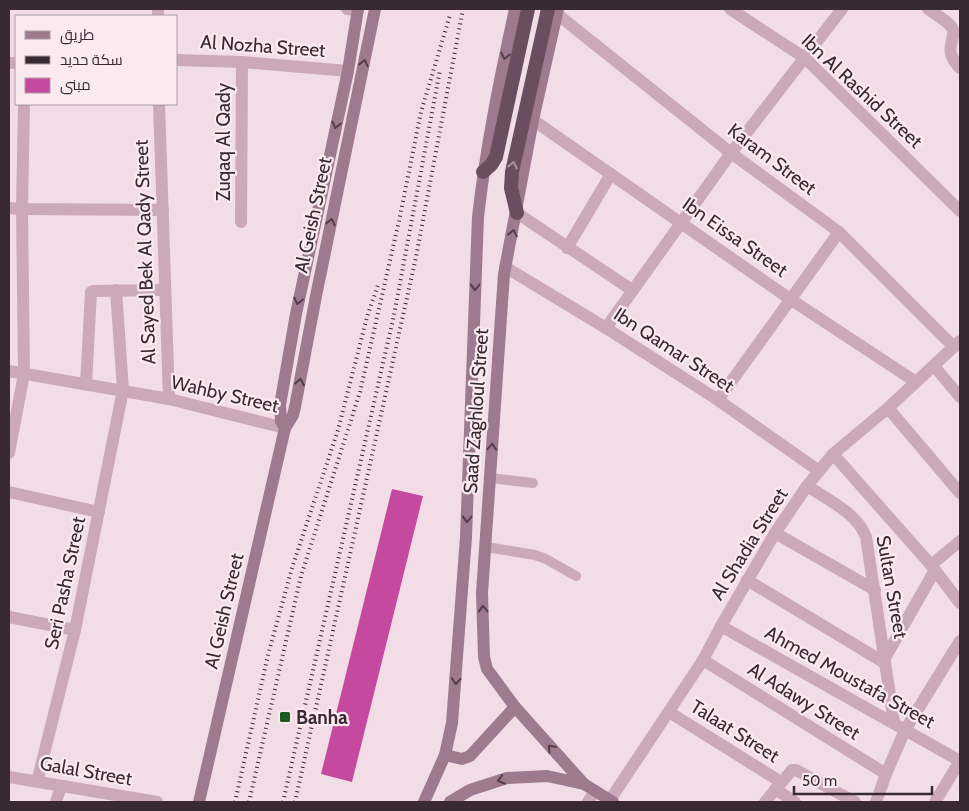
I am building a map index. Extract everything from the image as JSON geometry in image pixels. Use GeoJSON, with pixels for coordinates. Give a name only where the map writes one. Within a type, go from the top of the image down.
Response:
{"type":"FeatureCollection","features":[{"type":"Feature","properties":{"kind":"highway"},"geometry":{"type":"LineString","coordinates":[[483,172],[491,165],[499,146],[523,11]]}},
{"type":"Feature","properties":{"kind":"highway"},"geometry":{"type":"LineString","coordinates":[[517,213],[512,188],[512,172],[552,13]]}},
{"type":"Feature","properties":{"kind":"main road","name":"Al Geish Street"},"geometry":{"type":"LineString","coordinates":[[285,428],[281,421],[280,405],[296,314],[348,71],[355,9]]}},
{"type":"Feature","properties":{"kind":"main road","name":"Al Geish Street"},"geometry":{"type":"LineString","coordinates":[[199,802],[285,428],[295,408],[375,9]]}},
{"type":"Feature","properties":{"kind":"main road","name":"Saad Zaghloul Street"},"geometry":{"type":"LineString","coordinates":[[552,13],[517,213],[505,267],[482,593],[485,664],[514,707],[589,787]]}},
{"type":"Feature","properties":{"kind":"main road","name":"Saad Zaghloul Street"},"geometry":{"type":"LineString","coordinates":[[424,802],[445,755],[452,724],[466,537],[476,260],[483,172]]}},
{"type":"Feature","properties":{"kind":"main road"},"geometry":{"type":"LineString","coordinates":[[445,755],[462,758],[470,756],[514,707]]}},
{"type":"Feature","properties":{"kind":"main road"},"geometry":{"type":"LineString","coordinates":[[450,802],[470,790],[507,778],[547,776],[589,787],[612,801]]}},
{"type":"Feature","properties":{"kind":"street","name":"Ibn Al Rashid Street"},"geometry":{"type":"LineString","coordinates":[[730,9],[805,58],[960,210]]}},
{"type":"Feature","properties":{"kind":"street"},"geometry":{"type":"LineString","coordinates":[[606,328],[731,153],[842,9]]}},
{"type":"Feature","properties":{"kind":"street"},"geometry":{"type":"LineString","coordinates":[[928,9],[950,26],[953,35],[950,51],[954,62],[960,68]]}},
{"type":"Feature","properties":{"kind":"street","name":"Karam Street"},"geometry":{"type":"LineString","coordinates":[[552,13],[731,153],[839,232],[957,344]]}},
{"type":"Feature","properties":{"kind":"street","name":"Al Nozha Street"},"geometry":{"type":"LineString","coordinates":[[178,60],[242,62],[348,71]]}},
{"type":"Feature","properties":{"kind":"street","name":"Zuqaq Al Qady"},"geometry":{"type":"LineString","coordinates":[[241,222],[242,62]]}},
{"type":"Feature","properties":{"kind":"street"},"geometry":{"type":"LineString","coordinates":[[9,453],[24,374],[22,209],[24,105]]}},
{"type":"Feature","properties":{"kind":"street","name":"Al Sayed Bek Al Qady Street"},"geometry":{"type":"LineString","coordinates":[[159,105],[169,400]]}},
{"type":"Feature","properties":{"kind":"street","name":"Ibn Eissa Street"},"geometry":{"type":"LineString","coordinates":[[533,120],[790,299],[916,382]]}},
{"type":"Feature","properties":{"kind":"street"},"geometry":{"type":"LineString","coordinates":[[568,248],[611,174]]}},
{"type":"Feature","properties":{"kind":"street"},"geometry":{"type":"LineString","coordinates":[[9,208],[163,210]]}},
{"type":"Feature","properties":{"kind":"street"},"geometry":{"type":"LineString","coordinates":[[517,213],[632,290]]}},
{"type":"Feature","properties":{"kind":"street"},"geometry":{"type":"LineString","coordinates":[[718,400],[839,232]]}},
{"type":"Feature","properties":{"kind":"street","name":"Ibn Qamar Street"},"geometry":{"type":"LineString","coordinates":[[505,267],[606,328],[718,400],[819,470]]}},
{"type":"Feature","properties":{"kind":"street","name":"Seri Pasha Street"},"geometry":{"type":"LineString","coordinates":[[37,782],[75,630],[123,390],[116,290]]}},
{"type":"Feature","properties":{"kind":"street"},"geometry":{"type":"LineString","coordinates":[[86,384],[90,297],[93,291],[165,290]]}},
{"type":"Feature","properties":{"kind":"street","name":"Al Shadia Street"},"geometry":{"type":"LineString","coordinates":[[612,801],[703,660],[775,533],[819,470],[833,454],[888,408],[957,344]]}},
{"type":"Feature","properties":{"kind":"street"},"geometry":{"type":"LineString","coordinates":[[934,366],[960,397]]}},
{"type":"Feature","properties":{"kind":"street","name":"Wahby Street"},"geometry":{"type":"LineString","coordinates":[[9,371],[123,390],[285,428]]}},
{"type":"Feature","properties":{"kind":"street"},"geometry":{"type":"LineString","coordinates":[[888,408],[960,493]]}},
{"type":"Feature","properties":{"kind":"street"},"geometry":{"type":"LineString","coordinates":[[833,454],[933,567],[960,603]]}},
{"type":"Feature","properties":{"kind":"street","name":"Sultan Street"},"geometry":{"type":"LineString","coordinates":[[807,486],[855,519],[863,528],[875,590],[894,722]]}},
{"type":"Feature","properties":{"kind":"street"},"geometry":{"type":"LineString","coordinates":[[9,492],[99,512]]}},
{"type":"Feature","properties":{"kind":"street"},"geometry":{"type":"LineString","coordinates":[[775,533],[875,590]]}},
{"type":"Feature","properties":{"kind":"street"},"geometry":{"type":"LineString","coordinates":[[747,580],[885,660],[933,567],[960,541]]}},
{"type":"Feature","properties":{"kind":"street"},"geometry":{"type":"LineString","coordinates":[[9,616],[75,630]]}},
{"type":"Feature","properties":{"kind":"street","name":"Ahmed Moustafa Street"},"geometry":{"type":"LineString","coordinates":[[721,626],[960,761]]}},
{"type":"Feature","properties":{"kind":"street"},"geometry":{"type":"LineString","coordinates":[[876,802],[905,730],[960,642]]}},
{"type":"Feature","properties":{"kind":"street","name":"Al Adawy Street"},"geometry":{"type":"LineString","coordinates":[[703,660],[886,774]]}},
{"type":"Feature","properties":{"kind":"street","name":"Talaat Street"},"geometry":{"type":"LineString","coordinates":[[669,712],[778,785],[795,802]]}},
{"type":"Feature","properties":{"kind":"street"},"geometry":{"type":"LineString","coordinates":[[935,802],[960,761]]}},
{"type":"Feature","properties":{"kind":"street"},"geometry":{"type":"LineString","coordinates":[[765,802],[790,770],[796,770],[855,802]]}},
{"type":"Feature","properties":{"kind":"street","name":"Galal Street"},"geometry":{"type":"LineString","coordinates":[[9,777],[157,802]]}},
{"type":"Feature","properties":{"kind":"street"},"geometry":{"type":"LineString","coordinates":[[56,802],[62,786]]}},
{"type":"Feature","properties":{"kind":"street"},"geometry":{"type":"LineString","coordinates":[[588,802],[589,787]]}},
{"type":"Feature","properties":{"kind":"lane"},"geometry":{"type":"LineString","coordinates":[[490,478],[533,483]]}},
{"type":"Feature","properties":{"kind":"lane"},"geometry":{"type":"LineString","coordinates":[[486,547],[535,555],[576,576]]}},
{"type":"Feature","properties":{"kind":"building"},"geometry":{"type":"Polygon","coordinates":[[[392,489],[423,496],[352,782],[321,774],[392,489]]]}},
{"type":"Feature","properties":{"kind":"railway"},"geometry":{"type":"LineString","coordinates":[[295,802],[416,257],[463,9]]}},
{"type":"Feature","properties":{"kind":"railway"},"geometry":{"type":"LineString","coordinates":[[249,802],[301,576],[360,392],[399,221],[421,112],[450,15]]}},
{"type":"Feature","properties":{"kind":"railway"},"geometry":{"type":"LineString","coordinates":[[283,802],[394,315],[440,70]]}},
{"type":"Feature","properties":{"kind":"railway"},"geometry":{"type":"LineString","coordinates":[[235,802],[268,655],[292,568],[338,430],[367,317],[378,285]]}},
{"type":"Feature","properties":{"kind":"place","name":"Banha"},"geometry":{"type":"Point","coordinates":[285,717]}}]}
